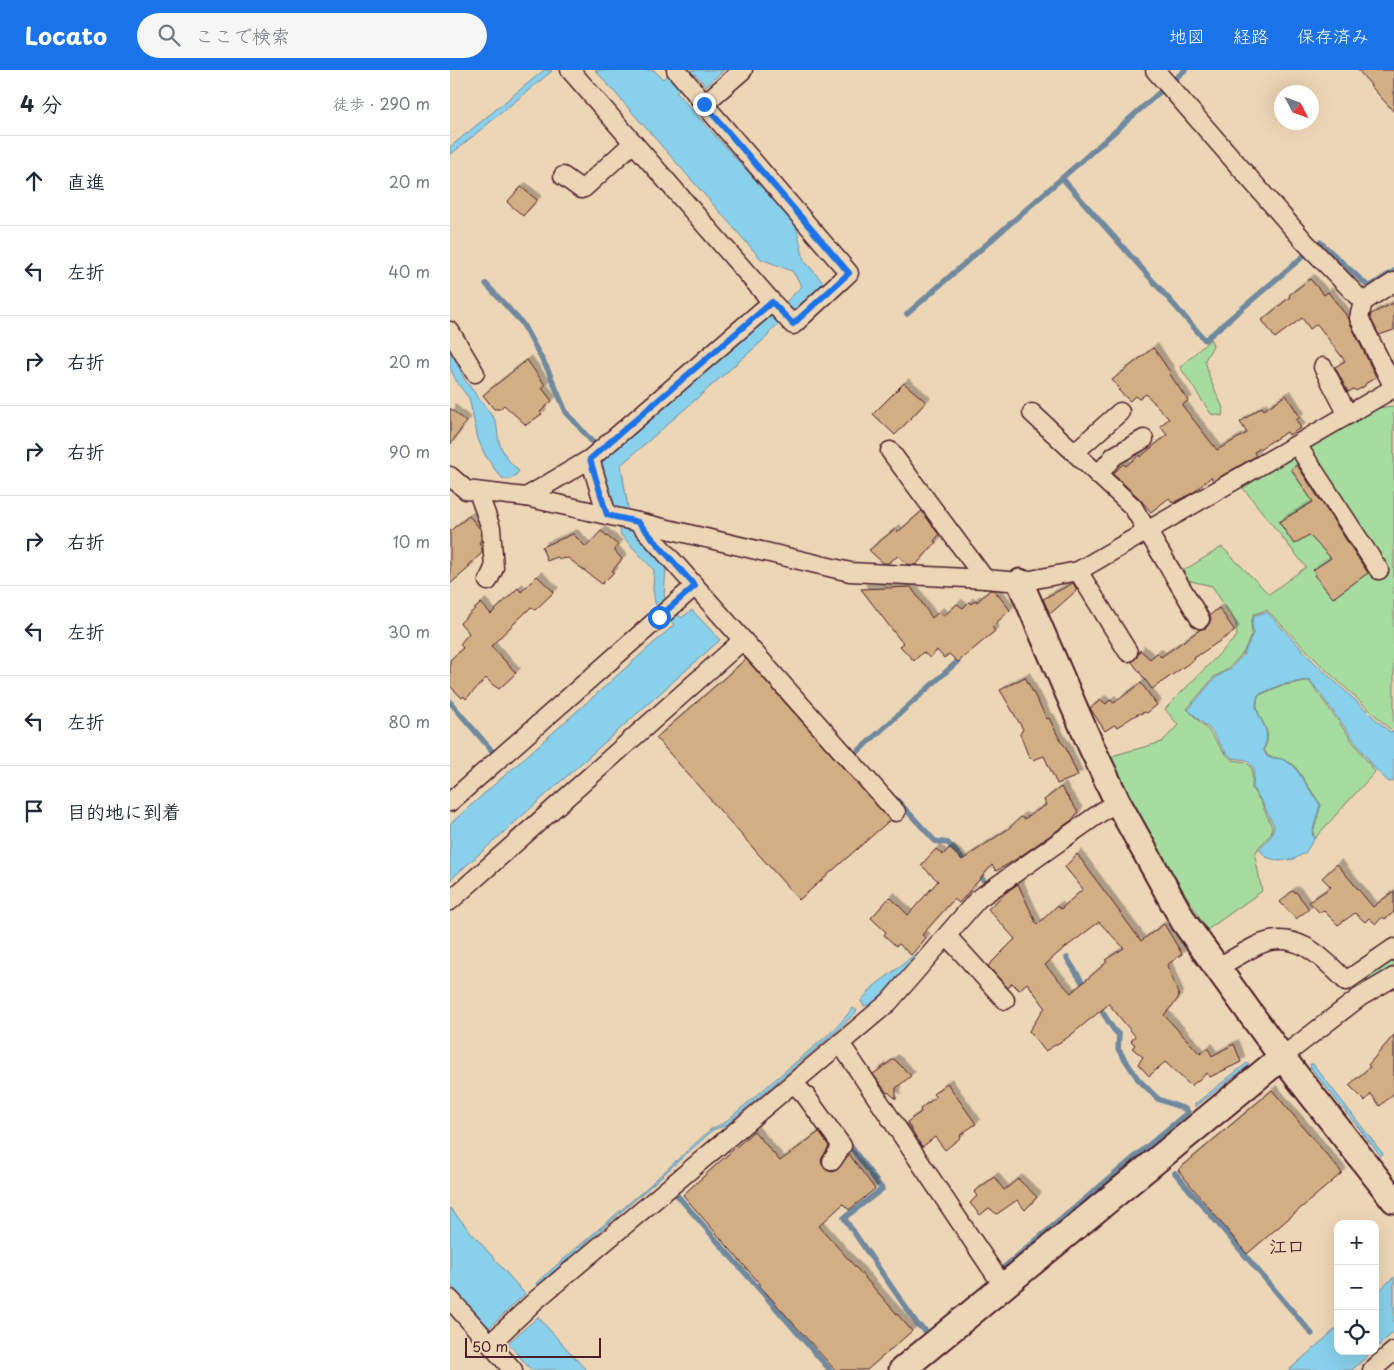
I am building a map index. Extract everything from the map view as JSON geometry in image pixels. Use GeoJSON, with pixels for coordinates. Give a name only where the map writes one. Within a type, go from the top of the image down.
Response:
{"type":"FeatureCollection","features":[{"type":"Feature","properties":{"kind":"street"},"geometry":{"type":"LineString","coordinates":[[570,70],[793,324],[849,273],[676,70]]}},
{"type":"Feature","properties":{"kind":"street"},"geometry":{"type":"LineString","coordinates":[[704,104],[743,70]]}},
{"type":"Feature","properties":{"kind":"street"},"geometry":{"type":"LineString","coordinates":[[1154,70],[1305,242],[1363,302]]}},
{"type":"Feature","properties":{"kind":"street"},"geometry":{"type":"LineString","coordinates":[[563,176],[581,189],[584,188],[633,143]]}},
{"type":"Feature","properties":{"kind":"street"},"geometry":{"type":"LineString","coordinates":[[450,476],[466,490],[526,497],[850,572],[985,578],[1020,582],[1078,571],[1394,388],[1359,318],[1363,302],[1394,282]]}},
{"type":"Feature","properties":{"kind":"street"},"geometry":{"type":"LineString","coordinates":[[526,497],[590,459],[772,302]]}},
{"type":"Feature","properties":{"kind":"street"},"geometry":{"type":"LineString","coordinates":[[450,331],[475,374]]}},
{"type":"Feature","properties":{"kind":"street"},"geometry":{"type":"LineString","coordinates":[[1323,367],[1348,415]]}},
{"type":"Feature","properties":{"kind":"street"},"geometry":{"type":"LineString","coordinates":[[1074,452],[1120,412]]}},
{"type":"Feature","properties":{"kind":"street"},"geometry":{"type":"LineString","coordinates":[[1032,413],[1133,507],[1200,619]]}},
{"type":"Feature","properties":{"kind":"street"},"geometry":{"type":"LineString","coordinates":[[1098,475],[1114,456],[1144,439]]}},
{"type":"Feature","properties":{"kind":"street"},"geometry":{"type":"LineString","coordinates":[[1297,445],[1379,570]]}},
{"type":"Feature","properties":{"kind":"street"},"geometry":{"type":"LineString","coordinates":[[890,451],[985,578]]}},
{"type":"Feature","properties":{"kind":"street"},"geometry":{"type":"LineString","coordinates":[[590,459],[607,515]]}},
{"type":"Feature","properties":{"kind":"street"},"geometry":{"type":"LineString","coordinates":[[478,492],[491,528],[494,568],[488,581]]}},
{"type":"Feature","properties":{"kind":"street"},"geometry":{"type":"LineString","coordinates":[[638,522],[896,812]]}},
{"type":"Feature","properties":{"kind":"street"},"geometry":{"type":"LineString","coordinates":[[1078,571],[1128,652]]}},
{"type":"Feature","properties":{"kind":"street"},"geometry":{"type":"LineString","coordinates":[[1020,582],[1117,801],[1184,922],[1282,1057],[1394,1200]]}},
{"type":"Feature","properties":{"kind":"street"},"geometry":{"type":"LineString","coordinates":[[450,802],[695,586]]}},
{"type":"Feature","properties":{"kind":"street"},"geometry":{"type":"LineString","coordinates":[[450,901],[743,640]]}},
{"type":"Feature","properties":{"kind":"street"},"geometry":{"type":"LineString","coordinates":[[493,1342],[536,1300],[889,1002],[978,899],[1117,801]]}},
{"type":"Feature","properties":{"kind":"street"},"geometry":{"type":"LineString","coordinates":[[946,936],[1005,1000]]}},
{"type":"Feature","properties":{"kind":"street"},"geometry":{"type":"LineString","coordinates":[[1217,968],[1260,944],[1284,939],[1307,947],[1346,980],[1394,948]]}},
{"type":"Feature","properties":{"kind":"street"},"geometry":{"type":"LineString","coordinates":[[902,1370],[1282,1057],[1360,997],[1394,976]]}},
{"type":"Feature","properties":{"kind":"street"},"geometry":{"type":"LineString","coordinates":[[840,1043],[1003,1286]]}},
{"type":"Feature","properties":{"kind":"street"},"geometry":{"type":"LineString","coordinates":[[793,1083],[806,1095],[842,1146],[832,1161]]}},
{"type":"Feature","properties":{"kind":"street"},"geometry":{"type":"LineString","coordinates":[[450,1300],[493,1342],[513,1370]]}},
{"type":"Feature","properties":{"kind":"street"},"geometry":{"type":"LineString","coordinates":[[1372,1370],[1394,1350]]}},
{"type":"Feature","properties":{"kind":"green space"},"geometry":{"type":"Polygon","coordinates":[[[1211,339],[1213,346],[1205,360],[1210,379],[1223,408],[1222,416],[1211,414],[1180,367],[1211,339]]]}},
{"type":"Feature","properties":{"kind":"green space"},"geometry":{"type":"Polygon","coordinates":[[[1394,406],[1394,728],[1390,729],[1323,667],[1267,610],[1254,614],[1251,623],[1252,633],[1243,653],[1228,669],[1214,677],[1187,709],[1208,730],[1232,760],[1246,762],[1252,768],[1252,789],[1261,802],[1272,827],[1271,834],[1258,848],[1255,856],[1262,891],[1207,930],[1134,809],[1109,759],[1115,755],[1162,742],[1178,725],[1165,709],[1237,636],[1236,623],[1212,586],[1186,580],[1181,572],[1222,547],[1269,594],[1306,567],[1243,488],[1337,427],[1370,409],[1394,406]]]}},
{"type":"Feature","properties":{"kind":"green space"},"geometry":{"type":"Polygon","coordinates":[[[1309,681],[1375,772],[1314,839],[1313,832],[1321,805],[1294,765],[1282,759],[1268,756],[1264,749],[1267,742],[1266,730],[1257,709],[1258,696],[1280,686],[1309,681]]]}},
{"type":"Feature","properties":{"kind":"green space"},"geometry":{"type":"Polygon","coordinates":[[[1394,955],[1394,969],[1365,985],[1360,979],[1394,955]]]}},
{"type":"Feature","properties":{"kind":"water"},"geometry":{"type":"Polygon","coordinates":[[[544,70],[552,71],[450,155],[450,147],[544,70]]]}},
{"type":"Feature","properties":{"kind":"water"},"geometry":{"type":"Polygon","coordinates":[[[595,70],[654,70],[663,79],[674,70],[724,70],[706,86],[695,74],[676,92],[796,225],[804,260],[826,286],[771,330],[768,336],[621,465],[632,528],[666,567],[664,596],[681,618],[692,610],[720,640],[450,880],[450,824],[674,625],[655,603],[653,589],[654,570],[621,535],[616,507],[608,494],[602,460],[754,326],[779,308],[802,286],[792,271],[761,259],[595,70]]]}},
{"type":"Feature","properties":{"kind":"water"},"geometry":{"type":"Polygon","coordinates":[[[450,349],[465,380],[495,420],[500,445],[504,454],[519,471],[511,479],[503,479],[485,455],[478,439],[469,398],[458,384],[450,368],[450,349]]]}},
{"type":"Feature","properties":{"kind":"water"},"geometry":{"type":"Polygon","coordinates":[[[1267,612],[1314,662],[1383,726],[1390,732],[1394,731],[1394,781],[1389,782],[1376,770],[1310,680],[1280,685],[1258,695],[1256,707],[1265,728],[1267,738],[1263,749],[1267,757],[1282,759],[1294,766],[1320,805],[1312,833],[1314,839],[1305,853],[1294,859],[1279,861],[1266,857],[1259,849],[1272,835],[1274,826],[1253,789],[1254,768],[1247,760],[1232,758],[1210,729],[1188,710],[1215,678],[1230,669],[1244,654],[1253,633],[1252,622],[1255,615],[1267,612]]]}},
{"type":"Feature","properties":{"kind":"water"},"geometry":{"type":"Polygon","coordinates":[[[916,953],[917,955],[902,975],[872,1004],[864,1006],[861,1001],[874,986],[916,953]]]}},
{"type":"Feature","properties":{"kind":"water"},"geometry":{"type":"Polygon","coordinates":[[[853,1008],[857,1011],[839,1029],[726,1125],[713,1130],[537,1286],[536,1283],[642,1192],[711,1129],[724,1123],[836,1028],[853,1008]]]}},
{"type":"Feature","properties":{"kind":"water"},"geometry":{"type":"Polygon","coordinates":[[[1247,1063],[1249,1065],[1195,1107],[1195,1104],[1247,1063]]]}},
{"type":"Feature","properties":{"kind":"water"},"geometry":{"type":"Polygon","coordinates":[[[1310,1064],[1313,1064],[1383,1154],[1381,1156],[1311,1068],[1310,1064]]]}},
{"type":"Feature","properties":{"kind":"water"},"geometry":{"type":"Polygon","coordinates":[[[450,1208],[525,1294],[489,1328],[450,1284],[450,1208]]]}},
{"type":"Feature","properties":{"kind":"water"},"geometry":{"type":"Polygon","coordinates":[[[1394,1277],[1394,1332],[1379,1345],[1379,1310],[1379,1290],[1394,1277]]]}},
{"type":"Feature","properties":{"kind":"water"},"geometry":{"type":"Polygon","coordinates":[[[538,1317],[586,1370],[531,1370],[508,1343],[538,1317]]]}},
{"type":"Feature","properties":{"kind":"water"},"geometry":{"type":"Polygon","coordinates":[[[1334,1331],[1334,1355],[1369,1355],[1352,1370],[1289,1370],[1334,1331]]]}},
{"type":"Feature","properties":{"kind":"building"},"geometry":{"type":"Polygon","coordinates":[[[1358,70],[1394,70],[1394,112],[1370,85],[1358,70]]]}},
{"type":"Feature","properties":{"kind":"building"},"geometry":{"type":"Polygon","coordinates":[[[521,187],[537,200],[523,216],[507,202],[521,187]]]}},
{"type":"Feature","properties":{"kind":"building"},"geometry":{"type":"Polygon","coordinates":[[[1310,279],[1324,295],[1328,292],[1349,319],[1376,377],[1356,391],[1354,389],[1348,392],[1335,367],[1345,361],[1317,324],[1310,329],[1302,318],[1275,338],[1262,320],[1310,279]]]}},
{"type":"Feature","properties":{"kind":"building"},"geometry":{"type":"Polygon","coordinates":[[[1394,303],[1394,330],[1379,335],[1370,317],[1371,314],[1394,303]]]}},
{"type":"Feature","properties":{"kind":"building"},"geometry":{"type":"Polygon","coordinates":[[[1153,348],[1188,401],[1182,405],[1217,450],[1247,433],[1240,422],[1262,407],[1264,410],[1286,395],[1300,417],[1296,420],[1301,428],[1289,435],[1287,432],[1254,452],[1256,456],[1213,481],[1211,477],[1194,492],[1173,503],[1169,498],[1151,512],[1113,474],[1123,464],[1126,466],[1139,455],[1140,457],[1167,435],[1160,426],[1169,419],[1146,394],[1139,399],[1135,396],[1130,401],[1118,390],[1120,389],[1112,380],[1153,348]]]}},
{"type":"Feature","properties":{"kind":"building"},"geometry":{"type":"Polygon","coordinates":[[[527,360],[545,385],[542,388],[552,401],[540,412],[542,414],[526,425],[504,405],[500,409],[494,409],[483,395],[527,360]]]}},
{"type":"Feature","properties":{"kind":"building"},"geometry":{"type":"Polygon","coordinates":[[[904,383],[926,402],[895,435],[873,414],[904,383]]]}},
{"type":"Feature","properties":{"kind":"building"},"geometry":{"type":"Polygon","coordinates":[[[450,408],[466,422],[450,445],[450,408]]]}},
{"type":"Feature","properties":{"kind":"building"},"geometry":{"type":"Polygon","coordinates":[[[1297,465],[1368,573],[1333,598],[1314,575],[1316,574],[1313,570],[1331,558],[1309,535],[1294,544],[1279,522],[1313,502],[1291,469],[1297,465]]]}},
{"type":"Feature","properties":{"kind":"building"},"geometry":{"type":"Polygon","coordinates":[[[922,511],[939,535],[934,541],[936,542],[916,565],[907,564],[898,556],[888,563],[883,563],[869,550],[895,529],[898,532],[922,511]]]}},
{"type":"Feature","properties":{"kind":"building"},"geometry":{"type":"Polygon","coordinates":[[[469,516],[481,530],[481,540],[479,543],[482,546],[482,553],[468,566],[470,567],[450,584],[450,531],[469,516]]]}},
{"type":"Feature","properties":{"kind":"building"},"geometry":{"type":"Polygon","coordinates":[[[601,531],[618,545],[614,550],[622,559],[612,571],[614,572],[602,584],[568,558],[560,559],[557,557],[547,561],[542,547],[573,534],[586,547],[601,531]]]}},
{"type":"Feature","properties":{"kind":"building"},"geometry":{"type":"Polygon","coordinates":[[[537,576],[554,592],[535,610],[531,607],[491,646],[516,673],[499,689],[486,678],[466,699],[464,696],[462,698],[450,686],[450,660],[463,648],[460,644],[469,633],[460,623],[481,603],[491,614],[518,588],[521,592],[537,576]]]}},
{"type":"Feature","properties":{"kind":"building"},"geometry":{"type":"Polygon","coordinates":[[[1073,583],[1077,590],[1050,614],[1043,599],[1073,583]]]}},
{"type":"Feature","properties":{"kind":"building"},"geometry":{"type":"Polygon","coordinates":[[[911,587],[932,618],[939,612],[944,616],[957,604],[963,608],[969,602],[971,604],[976,600],[977,602],[990,590],[994,590],[1010,610],[992,627],[995,631],[958,662],[949,654],[944,658],[937,650],[930,658],[923,652],[914,661],[900,646],[904,643],[861,589],[911,587]]]}},
{"type":"Feature","properties":{"kind":"building"},"geometry":{"type":"Polygon","coordinates":[[[1219,608],[1235,631],[1152,689],[1132,662],[1140,650],[1150,659],[1157,653],[1161,657],[1201,629],[1206,628],[1211,619],[1210,615],[1219,608]]]}},
{"type":"Feature","properties":{"kind":"building"},"geometry":{"type":"Polygon","coordinates":[[[746,659],[890,820],[799,900],[656,738],[746,659]]]}},
{"type":"Feature","properties":{"kind":"building"},"geometry":{"type":"Polygon","coordinates":[[[1025,677],[1047,719],[1049,718],[1065,746],[1078,776],[1057,784],[1044,756],[1033,760],[1028,755],[1020,734],[1023,729],[1000,690],[1025,677]]]}},
{"type":"Feature","properties":{"kind":"building"},"geometry":{"type":"Polygon","coordinates":[[[1141,683],[1157,705],[1147,713],[1136,715],[1117,727],[1114,725],[1105,731],[1090,708],[1101,700],[1106,704],[1110,700],[1114,703],[1141,683]]]}},
{"type":"Feature","properties":{"kind":"building"},"geometry":{"type":"Polygon","coordinates":[[[1061,787],[1078,812],[1072,820],[996,871],[992,865],[959,903],[954,899],[922,935],[926,938],[911,955],[899,944],[896,946],[884,935],[886,932],[871,918],[890,897],[908,915],[938,881],[921,865],[936,849],[943,855],[949,848],[962,860],[1008,829],[1021,817],[1024,819],[1046,805],[1044,800],[1061,787]]]}},
{"type":"Feature","properties":{"kind":"building"},"geometry":{"type":"Polygon","coordinates":[[[1077,854],[1141,941],[1164,924],[1182,954],[1167,965],[1179,996],[1164,1015],[1200,1054],[1208,1048],[1212,1056],[1234,1044],[1241,1062],[1210,1077],[1207,1073],[1191,1086],[1165,1062],[1149,1076],[1138,1064],[1143,1057],[1132,1048],[1135,1045],[1131,1041],[1135,1036],[1109,1004],[1067,1038],[1045,1051],[1029,1031],[1045,1007],[1027,983],[1019,990],[1012,983],[1008,988],[988,966],[1015,939],[988,909],[1018,884],[1037,925],[1057,906],[1061,909],[1083,889],[1065,867],[1077,854]],[[1099,922],[1045,965],[1071,993],[1107,962],[1105,960],[1124,948],[1099,922]]]}},
{"type":"Feature","properties":{"kind":"building"},"geometry":{"type":"Polygon","coordinates":[[[1337,864],[1373,907],[1394,891],[1394,912],[1385,919],[1382,917],[1376,924],[1369,918],[1365,922],[1355,913],[1338,925],[1323,910],[1320,913],[1309,902],[1331,887],[1322,878],[1337,864]]]}},
{"type":"Feature","properties":{"kind":"building"},"geometry":{"type":"Polygon","coordinates":[[[1292,891],[1296,892],[1309,909],[1296,919],[1280,902],[1292,891]]]}},
{"type":"Feature","properties":{"kind":"building"},"geometry":{"type":"Polygon","coordinates":[[[1394,1035],[1394,1093],[1380,1106],[1371,1094],[1365,1101],[1349,1085],[1370,1067],[1368,1065],[1394,1035]]]}},
{"type":"Feature","properties":{"kind":"building"},"geometry":{"type":"Polygon","coordinates":[[[894,1059],[911,1076],[896,1088],[896,1099],[887,1093],[873,1074],[894,1059]]]}},
{"type":"Feature","properties":{"kind":"building"},"geometry":{"type":"Polygon","coordinates":[[[947,1083],[976,1124],[961,1134],[960,1138],[945,1150],[935,1137],[922,1147],[907,1122],[921,1112],[920,1109],[936,1097],[933,1094],[947,1083]]]}},
{"type":"Feature","properties":{"kind":"building"},"geometry":{"type":"Polygon","coordinates":[[[1272,1090],[1342,1173],[1247,1254],[1178,1170],[1272,1090]]]}},
{"type":"Feature","properties":{"kind":"building"},"geometry":{"type":"Polygon","coordinates":[[[754,1131],[780,1161],[819,1132],[829,1146],[821,1160],[826,1170],[832,1172],[837,1170],[849,1154],[875,1189],[849,1210],[843,1204],[819,1226],[912,1331],[867,1370],[835,1370],[760,1286],[683,1195],[754,1131]]]}},
{"type":"Feature","properties":{"kind":"building"},"geometry":{"type":"Polygon","coordinates":[[[994,1177],[1004,1190],[1018,1179],[1037,1197],[1025,1210],[1017,1200],[997,1214],[989,1208],[980,1215],[970,1203],[977,1196],[974,1192],[994,1177]]]}},
{"type":"Feature","properties":{"kind":"waterway"},"geometry":{"type":"LineString","coordinates":[[907,314],[1185,70]]}},
{"type":"Feature","properties":{"kind":"waterway"},"geometry":{"type":"LineString","coordinates":[[1062,178],[1205,340],[1320,242],[1369,287],[1394,271]]}},
{"type":"Feature","properties":{"kind":"waterway"},"geometry":{"type":"LineString","coordinates":[[486,284],[522,323],[548,370],[566,412],[594,444]]}},
{"type":"Feature","properties":{"kind":"waterway"},"geometry":{"type":"LineString","coordinates":[[855,754],[958,661]]}},
{"type":"Feature","properties":{"kind":"waterway"},"geometry":{"type":"LineString","coordinates":[[450,702],[493,752]]}},
{"type":"Feature","properties":{"kind":"waterway"},"geometry":{"type":"LineString","coordinates":[[896,799],[935,841],[948,843],[968,865]]}},
{"type":"Feature","properties":{"kind":"waterway"},"geometry":{"type":"LineString","coordinates":[[977,873],[989,886]]}},
{"type":"Feature","properties":{"kind":"waterway"},"geometry":{"type":"LineString","coordinates":[[1067,958],[1086,988]]}},
{"type":"Feature","properties":{"kind":"waterway"},"geometry":{"type":"LineString","coordinates":[[1002,1269],[1188,1112],[1185,1109],[1158,1099],[1138,1079],[1118,1049],[1119,1035],[1097,1004]]}},
{"type":"Feature","properties":{"kind":"waterway"},"geometry":{"type":"LineString","coordinates":[[846,1140],[882,1189],[844,1218],[918,1325],[926,1331]]}},
{"type":"Feature","properties":{"kind":"waterway"},"geometry":{"type":"LineString","coordinates":[[1175,1173],[1312,1334]]}},
{"type":"Feature","properties":{"kind":"waterway"},"geometry":{"type":"LineString","coordinates":[[676,1194],[830,1370]]}},
{"type":"Feature","properties":{"kind":"district","name":"江口"},"geometry":{"type":"Point","coordinates":[1287,1247]}},
{"type":"Feature","properties":{"kind":"route"},"geometry":{"type":"LineString","coordinates":[[659,617],[695,586],[638,522],[607,515],[590,459],[772,302],[793,324],[849,273],[704,104]]}}]}
